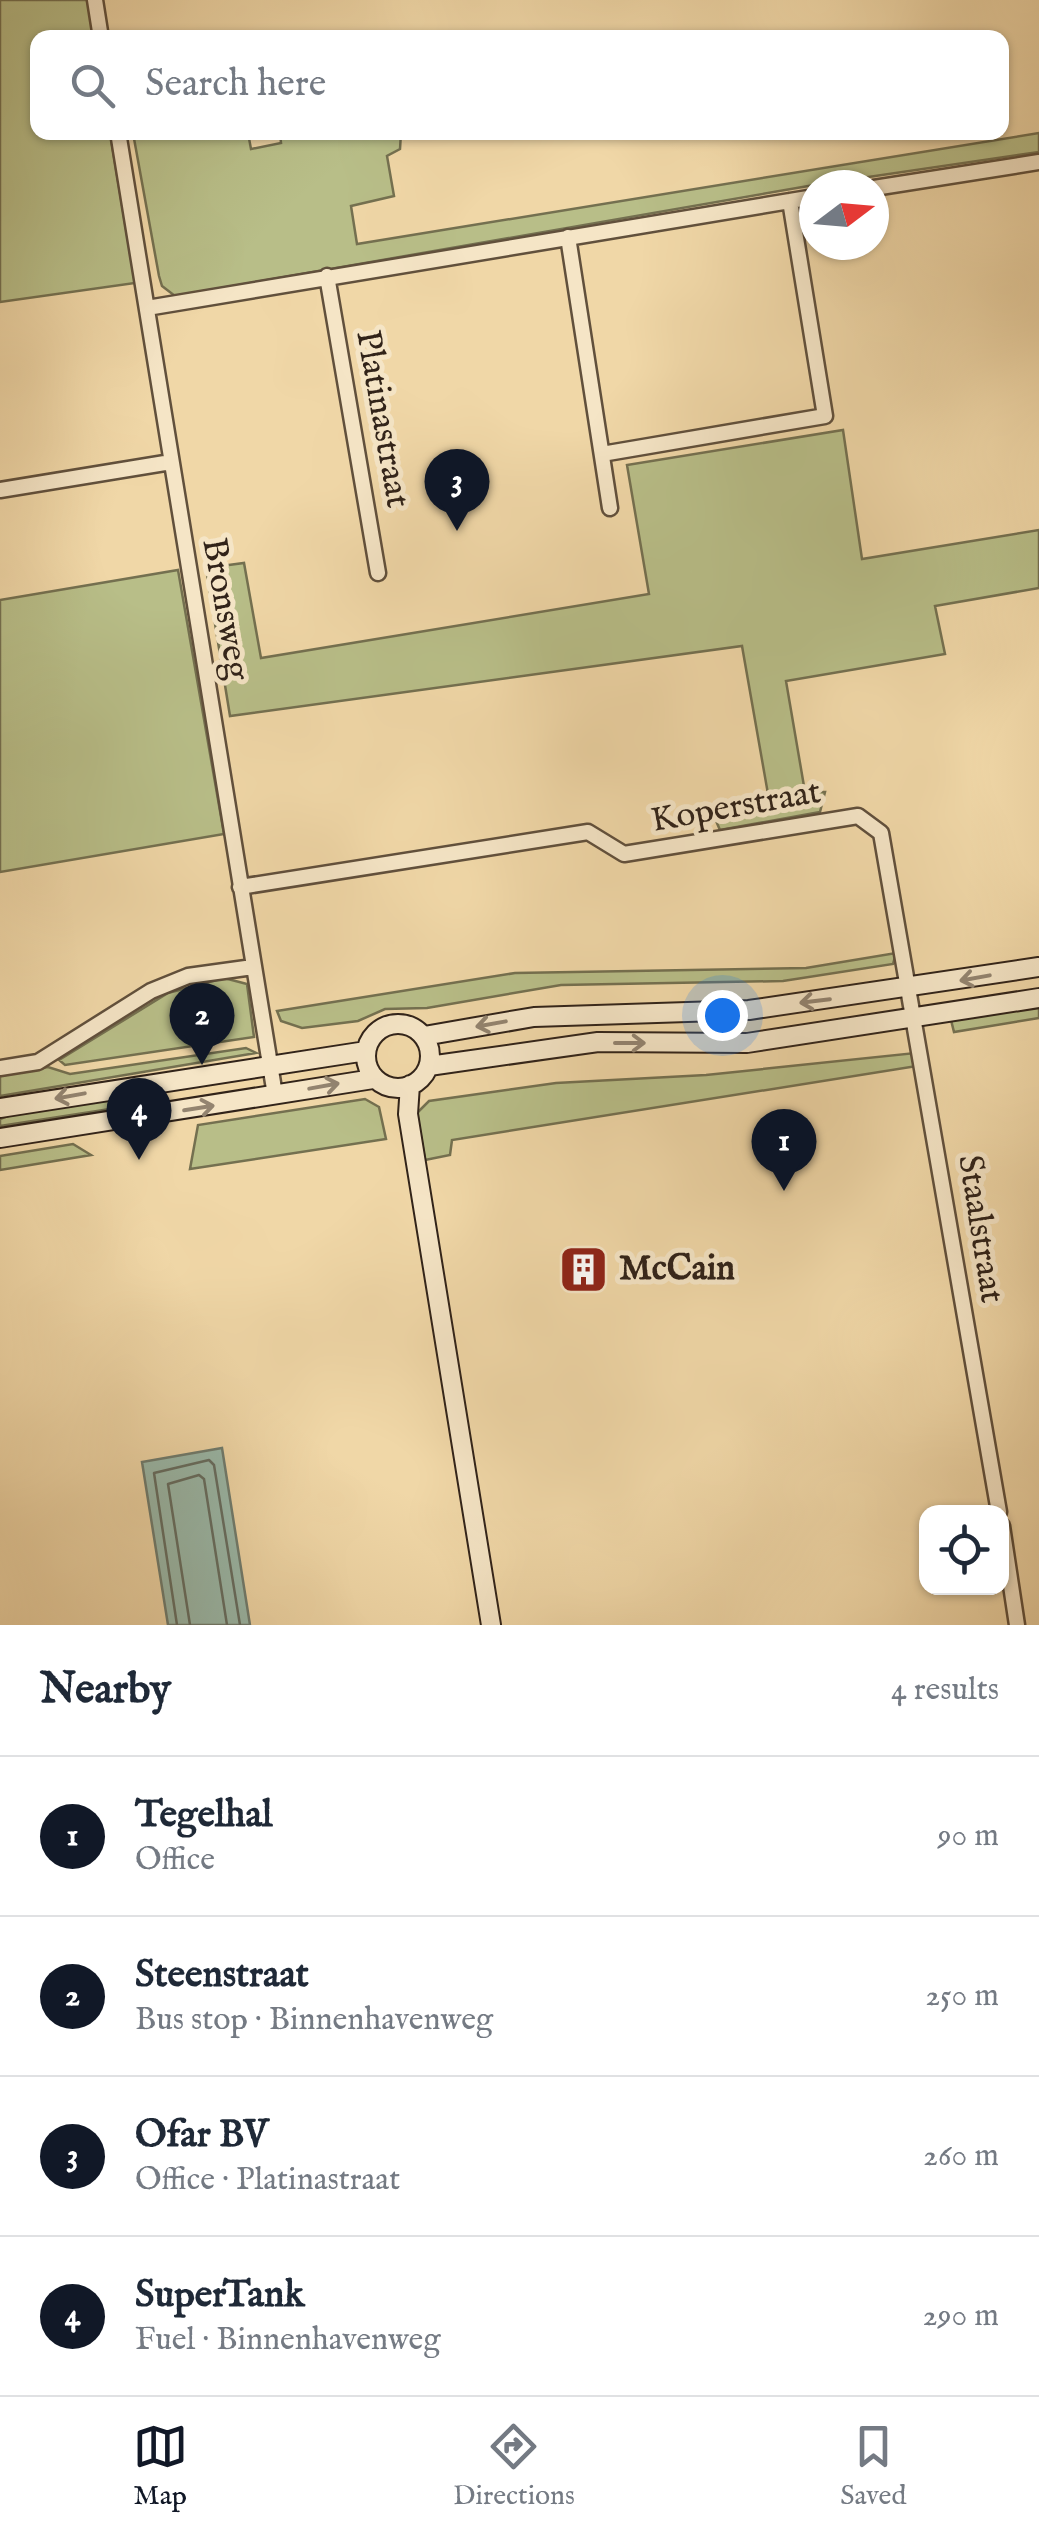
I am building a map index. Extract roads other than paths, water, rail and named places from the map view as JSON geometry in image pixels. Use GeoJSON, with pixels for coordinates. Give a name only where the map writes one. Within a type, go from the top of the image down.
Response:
{"type":"FeatureCollection","features":[{"type":"Feature","properties":{"kind":"main road"},"geometry":{"type":"LineString","coordinates":[[408,1114],[381,1083],[366,1051],[375,1031],[391,1024],[404,1024],[424,1036],[534,1016],[749,1010],[1039,967]]}},
{"type":"Feature","properties":{"kind":"main road"},"geometry":{"type":"LineString","coordinates":[[491,1625],[408,1114],[410,1085],[429,1066],[598,1042],[747,1043],[1039,998]]}},
{"type":"Feature","properties":{"kind":"main road"},"geometry":{"type":"LineString","coordinates":[[424,1036],[429,1066]]}},
{"type":"Feature","properties":{"kind":"main road"},"geometry":{"type":"LineString","coordinates":[[0,1108],[366,1051]]}},
{"type":"Feature","properties":{"kind":"main road"},"geometry":{"type":"LineString","coordinates":[[0,1138],[275,1094],[381,1083],[410,1085]]}},
{"type":"Feature","properties":{"kind":"street"},"geometry":{"type":"LineString","coordinates":[[95,0],[100,30]]}},
{"type":"Feature","properties":{"kind":"street","name":"Bronsweg"},"geometry":{"type":"LineString","coordinates":[[119,140],[275,1094]]}},
{"type":"Feature","properties":{"kind":"street"},"geometry":{"type":"LineString","coordinates":[[889,186],[1039,162]]}},
{"type":"Feature","properties":{"kind":"street"},"geometry":{"type":"LineString","coordinates":[[147,308],[799,200]]}},
{"type":"Feature","properties":{"kind":"street"},"geometry":{"type":"LineString","coordinates":[[602,454],[825,416],[790,201]]}},
{"type":"Feature","properties":{"kind":"street"},"geometry":{"type":"LineString","coordinates":[[568,237],[610,508]]}},
{"type":"Feature","properties":{"kind":"street","name":"Platinastraat"},"geometry":{"type":"LineString","coordinates":[[328,276],[378,572]]}},
{"type":"Feature","properties":{"kind":"street"},"geometry":{"type":"LineString","coordinates":[[0,490],[172,462]]}},
{"type":"Feature","properties":{"kind":"street","name":"Koperstraat"},"geometry":{"type":"LineString","coordinates":[[240,888],[588,832],[624,854],[643,853],[858,816],[881,833],[914,1015]]}},
{"type":"Feature","properties":{"kind":"street"},"geometry":{"type":"LineString","coordinates":[[0,1068],[38,1062],[151,992],[188,976],[253,968]]}},
{"type":"Feature","properties":{"kind":"street","name":"Staalstraat"},"geometry":{"type":"LineString","coordinates":[[914,1015],[999,1505]]}},
{"type":"Feature","properties":{"kind":"street"},"geometry":{"type":"LineString","coordinates":[[1009,1576],[1016,1625]]}},
{"type":"Feature","properties":{"kind":"water"},"geometry":{"type":"Polygon","coordinates":[[[222,1448],[250,1625],[168,1625],[142,1462],[222,1448]]]}},
{"type":"Feature","properties":{"kind":"place","name":"Ofar BV"},"geometry":{"type":"Point","coordinates":[457,531]}},
{"type":"Feature","properties":{"kind":"place","name":"Steenstraat"},"geometry":{"type":"Point","coordinates":[202,1065]}},
{"type":"Feature","properties":{"kind":"place","name":"SuperTank"},"geometry":{"type":"Point","coordinates":[139,1160]}},
{"type":"Feature","properties":{"kind":"place","name":"Tegelhal"},"geometry":{"type":"Point","coordinates":[784,1191]}},
{"type":"Feature","properties":{"kind":"place","name":"McCain"},"geometry":{"type":"Point","coordinates":[584,1269]}}]}
